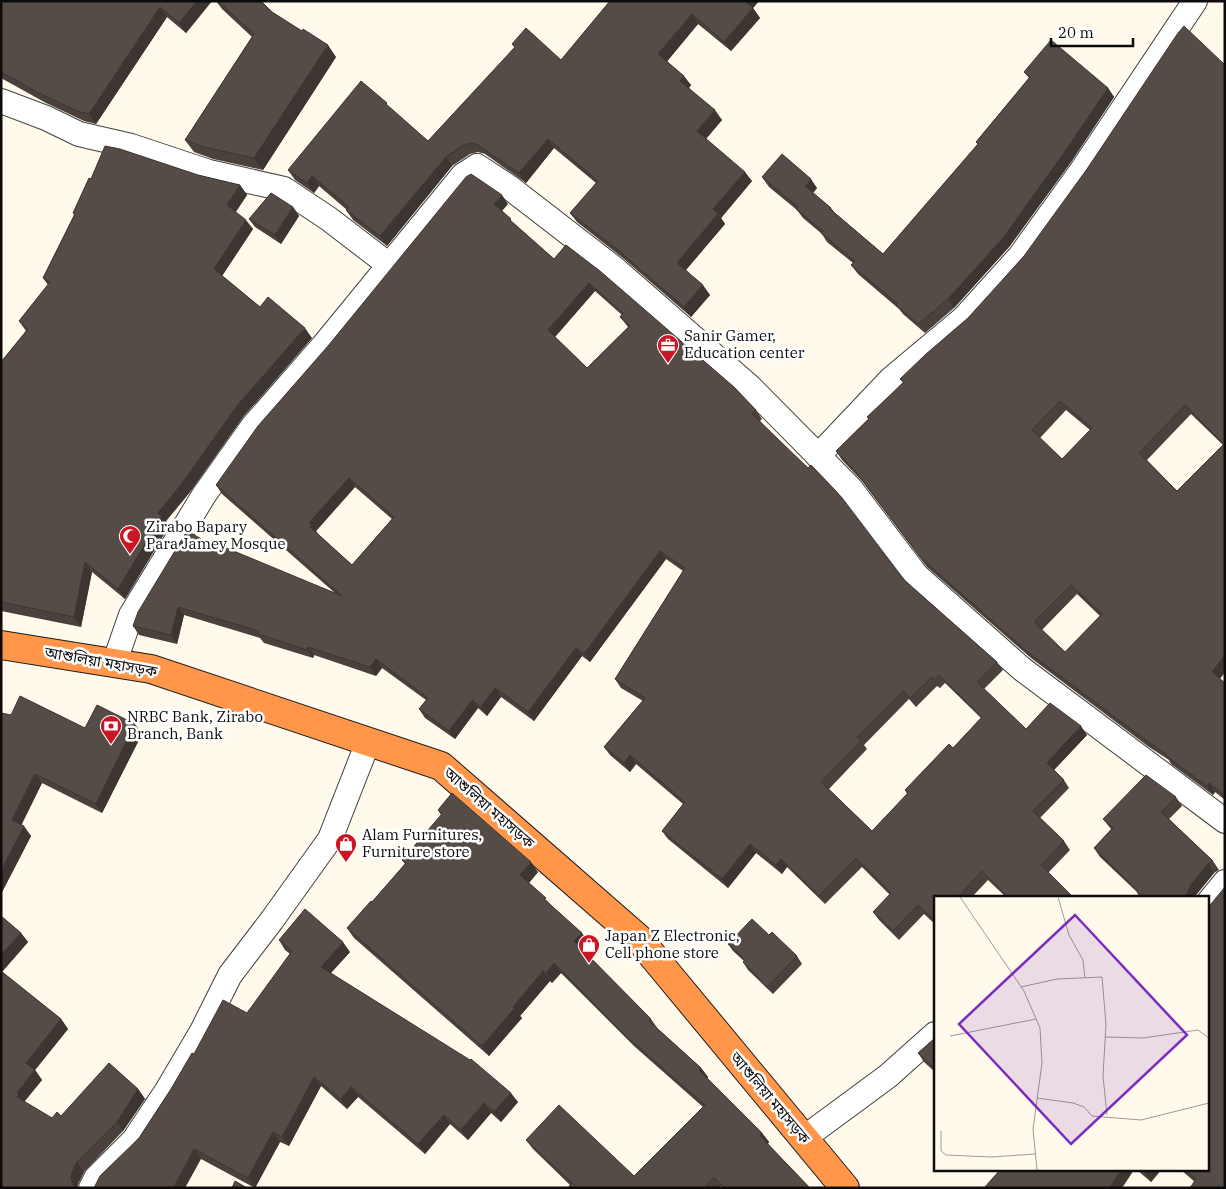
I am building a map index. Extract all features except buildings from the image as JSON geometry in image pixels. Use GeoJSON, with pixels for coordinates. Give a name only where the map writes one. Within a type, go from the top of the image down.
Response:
{"type":"FeatureCollection","features":[{"type":"Feature","properties":{"kind":"highway","name":"আশুলিয়া মহাসড়ক"},"geometry":{"type":"LineString","coordinates":[[1,645],[151,669],[441,766],[638,938],[844,1188]]}},
{"type":"Feature","properties":{"kind":"street"},"geometry":{"type":"LineString","coordinates":[[818,456],[891,379],[964,318],[1020,256],[1082,170],[1195,1]]}},
{"type":"Feature","properties":{"kind":"street"},"geometry":{"type":"LineString","coordinates":[[1,101],[46,118],[79,134],[131,146],[209,172],[284,189],[329,219],[389,265]]}},
{"type":"Feature","properties":{"kind":"street"},"geometry":{"type":"LineString","coordinates":[[114,664],[131,615],[204,495],[253,426],[323,346],[463,175],[477,166],[509,187],[615,269],[749,386],[851,489],[917,576],[1022,669],[1225,821]]}},
{"type":"Feature","properties":{"kind":"street"},"geometry":{"type":"LineString","coordinates":[[92,1188],[96,1178],[134,1140],[161,1100],[202,1031],[230,975],[330,839],[368,742]]}},
{"type":"Feature","properties":{"kind":"street"},"geometry":{"type":"LineString","coordinates":[[1208,903],[1225,882]]}},
{"type":"Feature","properties":{"kind":"street"},"geometry":{"type":"LineString","coordinates":[[804,1138],[888,1076],[934,1035]]}},
{"type":"Feature","properties":{"kind":"place","name":"Sanir Gamer, Education center"},"geometry":{"type":"Point","coordinates":[668,364]}},
{"type":"Feature","properties":{"kind":"place","name":"Zirabo Bapary Para Jamey Mosque"},"geometry":{"type":"Point","coordinates":[130,555]}},
{"type":"Feature","properties":{"kind":"place","name":"NRBC Bank, Zirabo Branch, Bank"},"geometry":{"type":"Point","coordinates":[111,745]}},
{"type":"Feature","properties":{"kind":"place","name":"Alam Furnitures, Furniture store"},"geometry":{"type":"Point","coordinates":[346,863]}},
{"type":"Feature","properties":{"kind":"place","name":"Japan Z Electronic, Cell phone store"},"geometry":{"type":"Point","coordinates":[589,964]}}]}
